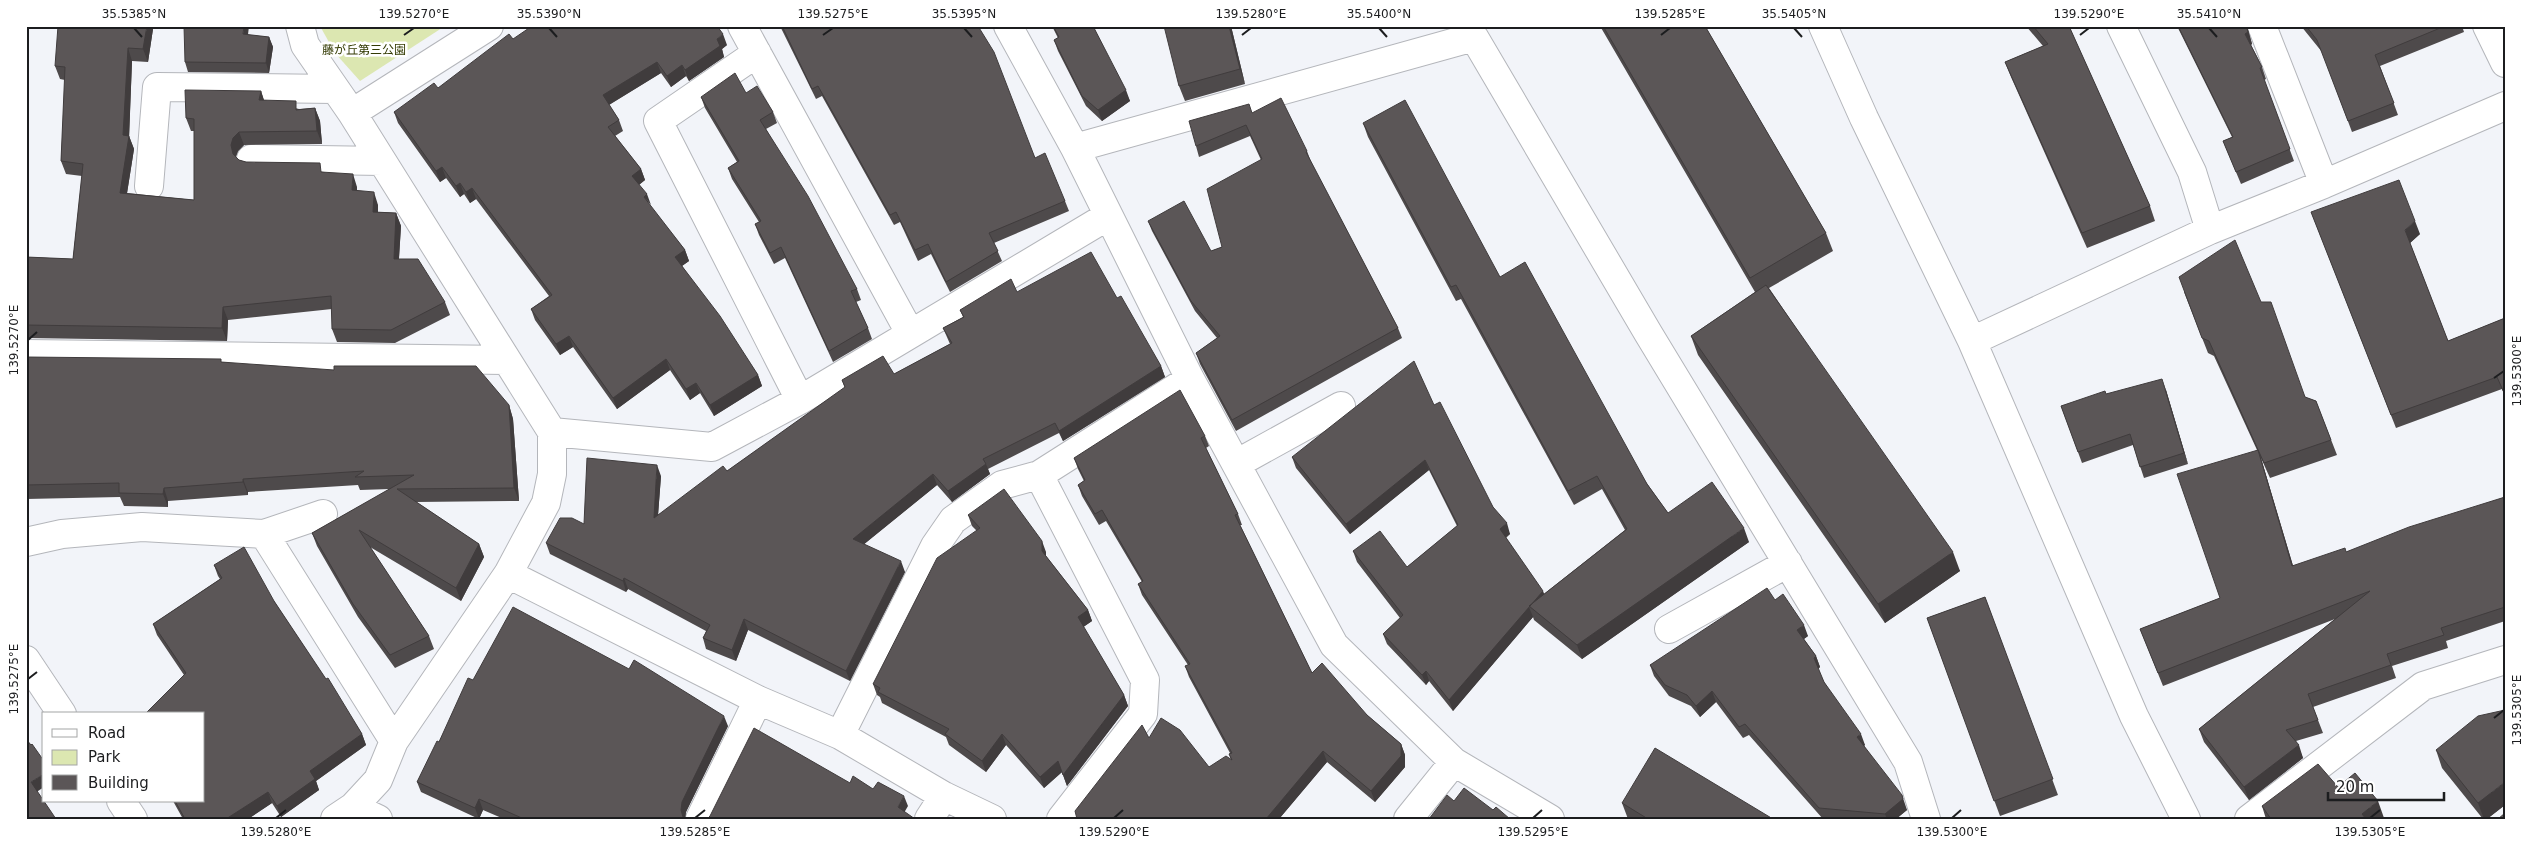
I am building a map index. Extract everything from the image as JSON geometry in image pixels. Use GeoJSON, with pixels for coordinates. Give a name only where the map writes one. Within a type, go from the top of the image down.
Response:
{"type":"FeatureCollection","features":[{"type":"Feature","properties":{"kind":"street"},"geometry":{"type":"LineString","coordinates":[[300,26],[305,45],[352,113],[552,432],[552,474],[546,503],[508,574],[394,741],[378,780],[344,813]]}},
{"type":"Feature","properties":{"kind":"street"},"geometry":{"type":"LineString","coordinates":[[352,113],[489,26]]}},
{"type":"Feature","properties":{"kind":"street"},"geometry":{"type":"LineString","coordinates":[[742,26],[910,333]]}},
{"type":"Feature","properties":{"kind":"street"},"geometry":{"type":"LineString","coordinates":[[1008,26],[1075,148],[1190,379],[1334,645],[1454,762],[1550,819]]}},
{"type":"Feature","properties":{"kind":"street"},"geometry":{"type":"LineString","coordinates":[[1824,26],[1864,118],[1972,341],[2134,716],[2186,819]]}},
{"type":"Feature","properties":{"kind":"street"},"geometry":{"type":"LineString","coordinates":[[2121,26],[2192,172],[2210,230]]}},
{"type":"Feature","properties":{"kind":"street"},"geometry":{"type":"LineString","coordinates":[[2262,26],[2324,184]]}},
{"type":"Feature","properties":{"kind":"street"},"geometry":{"type":"LineString","coordinates":[[2487,26],[2505,62]]}},
{"type":"Feature","properties":{"kind":"street"},"geometry":{"type":"LineString","coordinates":[[1075,148],[1474,37],[1643,324],[1908,762],[1926,819]]}},
{"type":"Feature","properties":{"kind":"street"},"geometry":{"type":"LineString","coordinates":[[757,53],[658,121],[800,400]]}},
{"type":"Feature","properties":{"kind":"street"},"geometry":{"type":"LineString","coordinates":[[149,186],[157,87],[335,88]]}},
{"type":"Feature","properties":{"kind":"street"},"geometry":{"type":"LineString","coordinates":[[1972,341],[2210,230],[2324,184],[2505,106]]}},
{"type":"Feature","properties":{"kind":"street"},"geometry":{"type":"LineString","coordinates":[[251,159],[382,161]]}},
{"type":"Feature","properties":{"kind":"street"},"geometry":{"type":"LineString","coordinates":[[552,432],[712,447],[800,400],[1108,216]]}},
{"type":"Feature","properties":{"kind":"street"},"geometry":{"type":"LineString","coordinates":[[26,354],[506,360]]}},
{"type":"Feature","properties":{"kind":"street"},"geometry":{"type":"LineString","coordinates":[[840,735],[935,546],[953,520],[1002,486],[1039,475],[1190,379]]}},
{"type":"Feature","properties":{"kind":"street"},"geometry":{"type":"LineString","coordinates":[[1236,464],[1342,406]]}},
{"type":"Feature","properties":{"kind":"street"},"geometry":{"type":"LineString","coordinates":[[1039,475],[1145,680],[1143,714],[1061,819]]}},
{"type":"Feature","properties":{"kind":"street"},"geometry":{"type":"LineString","coordinates":[[26,542],[62,534],[142,527],[264,534],[323,514]]}},
{"type":"Feature","properties":{"kind":"street"},"geometry":{"type":"LineString","coordinates":[[264,534],[394,741]]}},
{"type":"Feature","properties":{"kind":"street"},"geometry":{"type":"LineString","coordinates":[[1669,629],[1788,563]]}},
{"type":"Feature","properties":{"kind":"street"},"geometry":{"type":"LineString","coordinates":[[508,574],[758,700],[840,735],[944,796],[992,819]]}},
{"type":"Feature","properties":{"kind":"street"},"geometry":{"type":"LineString","coordinates":[[26,660],[61,712]]}},
{"type":"Feature","properties":{"kind":"street"},"geometry":{"type":"LineString","coordinates":[[2249,819],[2423,686],[2505,660]]}},
{"type":"Feature","properties":{"kind":"street"},"geometry":{"type":"LineString","coordinates":[[700,819],[758,700]]}},
{"type":"Feature","properties":{"kind":"street"},"geometry":{"type":"LineString","coordinates":[[1408,819],[1454,762]]}},
{"type":"Feature","properties":{"kind":"street"},"geometry":{"type":"LineString","coordinates":[[929,819],[944,796]]}},
{"type":"Feature","properties":{"kind":"street"},"geometry":{"type":"LineString","coordinates":[[122,802],[133,819]]}},
{"type":"Feature","properties":{"kind":"street"},"geometry":{"type":"LineString","coordinates":[[344,813],[378,819]]}},
{"type":"Feature","properties":{"kind":"green space","name":"藤が丘第三公園"},"geometry":{"type":"Polygon","coordinates":[[[320,26],[445,26],[360,81],[335,53],[320,26]]]}},
{"type":"Feature","properties":{"kind":"building"},"geometry":{"type":"Polygon","coordinates":[[[58,26],[147,26],[143,49],[128,48],[123,135],[129,136],[120,193],[194,200],[194,119],[186,118],[185,90],[261,91],[259,100],[296,101],[296,110],[315,108],[317,131],[239,132],[233,138],[231,145],[233,154],[239,160],[246,162],[320,163],[321,172],[353,174],[352,190],[374,192],[373,212],[396,213],[394,259],[418,259],[445,302],[391,330],[332,329],[331,296],[223,307],[222,328],[26,325],[26,257],[73,259],[83,164],[61,161],[65,67],[55,66],[58,26]]]}},
{"type":"Feature","properties":{"kind":"building"},"geometry":{"type":"Polygon","coordinates":[[[184,26],[244,26],[243,34],[269,37],[266,63],[185,62],[184,26]]]}},
{"type":"Feature","properties":{"kind":"building"},"geometry":{"type":"Polygon","coordinates":[[[532,26],[717,26],[723,34],[717,39],[720,46],[685,70],[682,65],[667,76],[657,62],[603,95],[619,120],[608,127],[641,169],[632,176],[647,194],[644,197],[685,250],[675,257],[720,316],[758,375],[710,405],[696,383],[686,389],[666,359],[613,398],[569,336],[556,344],[531,309],[552,295],[472,188],[466,192],[460,183],[456,186],[442,167],[436,171],[394,112],[434,83],[438,88],[509,34],[513,39],[532,26]]]}},
{"type":"Feature","properties":{"kind":"building"},"geometry":{"type":"Polygon","coordinates":[[[782,26],[978,26],[994,52],[1035,158],[1045,153],[1065,201],[989,233],[998,251],[946,282],[928,244],[915,250],[896,212],[890,215],[818,86],[812,89],[782,26]]]}},
{"type":"Feature","properties":{"kind":"building"},"geometry":{"type":"Polygon","coordinates":[[[1053,26],[1093,26],[1126,90],[1098,110],[1082,96],[1054,40],[1059,37],[1053,26]]]}},
{"type":"Feature","properties":{"kind":"building"},"geometry":{"type":"Polygon","coordinates":[[[1164,26],[1229,26],[1240,69],[1179,86],[1164,26]]]}},
{"type":"Feature","properties":{"kind":"building"},"geometry":{"type":"Polygon","coordinates":[[[1603,26],[1705,26],[1826,233],[1750,278],[1603,26]]]}},
{"type":"Feature","properties":{"kind":"building"},"geometry":{"type":"Polygon","coordinates":[[[2033,26],[2069,26],[2150,206],[2082,233],[2005,62],[2048,44],[2033,26]]]}},
{"type":"Feature","properties":{"kind":"building"},"geometry":{"type":"Polygon","coordinates":[[[2178,26],[2246,26],[2248,32],[2245,34],[2262,67],[2260,68],[2290,149],[2236,172],[2223,141],[2233,137],[2178,26]]]}},
{"type":"Feature","properties":{"kind":"building"},"geometry":{"type":"Polygon","coordinates":[[[2306,26],[2445,26],[2375,55],[2394,103],[2348,121],[2317,40],[2306,26]]]}},
{"type":"Feature","properties":{"kind":"building"},"geometry":{"type":"Polygon","coordinates":[[[735,73],[746,93],[757,86],[773,112],[760,120],[808,196],[857,289],[851,291],[868,328],[829,351],[781,247],[770,253],[755,224],[761,221],[728,168],[739,161],[701,97],[735,73]]]}},
{"type":"Feature","properties":{"kind":"building"},"geometry":{"type":"Polygon","coordinates":[[[1281,98],[1306,152],[1398,328],[1232,420],[1196,353],[1220,336],[1191,301],[1148,221],[1184,201],[1211,251],[1222,247],[1207,189],[1262,159],[1246,125],[1196,146],[1189,121],[1249,104],[1252,113],[1281,98]]]}},
{"type":"Feature","properties":{"kind":"building"},"geometry":{"type":"Polygon","coordinates":[[[1405,100],[1500,277],[1525,262],[1647,484],[1668,513],[1712,482],[1744,528],[1577,645],[1529,606],[1627,529],[1597,476],[1568,491],[1456,285],[1451,287],[1363,123],[1405,100]]]}},
{"type":"Feature","properties":{"kind":"building"},"geometry":{"type":"Polygon","coordinates":[[[2399,180],[2415,221],[2405,230],[2448,341],[2505,318],[2505,395],[2497,377],[2391,415],[2311,212],[2399,180]]]}},
{"type":"Feature","properties":{"kind":"building"},"geometry":{"type":"Polygon","coordinates":[[[2235,240],[2261,302],[2271,302],[2305,397],[2316,401],[2331,440],[2264,463],[2209,341],[2202,338],[2179,277],[2235,240]]]}},
{"type":"Feature","properties":{"kind":"building"},"geometry":{"type":"Polygon","coordinates":[[[1091,252],[1117,298],[1121,296],[1161,366],[1059,431],[1055,423],[983,459],[986,464],[948,491],[933,474],[853,539],[901,561],[846,671],[744,619],[732,650],[703,638],[710,625],[624,578],[623,581],[546,543],[560,518],[572,518],[584,524],[587,458],[657,465],[654,518],[723,466],[727,471],[845,387],[842,380],[883,356],[894,374],[952,343],[943,328],[964,317],[960,310],[1011,279],[1017,292],[1091,252]]]}},
{"type":"Feature","properties":{"kind":"building"},"geometry":{"type":"Polygon","coordinates":[[[1766,285],[1953,552],[1878,604],[1691,336],[1766,285]]]}},
{"type":"Feature","properties":{"kind":"building"},"geometry":{"type":"Polygon","coordinates":[[[26,357],[221,359],[221,362],[334,370],[334,366],[476,366],[509,405],[514,488],[397,489],[479,544],[456,588],[359,530],[429,636],[390,655],[353,604],[312,533],[414,475],[355,477],[364,471],[243,479],[243,482],[164,488],[163,494],[119,493],[119,483],[26,485],[26,357]]]}},
{"type":"Feature","properties":{"kind":"building"},"geometry":{"type":"Polygon","coordinates":[[[1414,361],[1434,405],[1440,402],[1493,507],[1507,523],[1500,529],[1543,591],[1449,700],[1426,671],[1422,675],[1383,634],[1403,615],[1353,551],[1380,531],[1407,567],[1458,525],[1425,460],[1346,524],[1292,457],[1414,361]]]}},
{"type":"Feature","properties":{"kind":"building"},"geometry":{"type":"Polygon","coordinates":[[[2162,379],[2184,453],[2140,467],[2130,434],[2078,452],[2061,406],[2105,391],[2106,394],[2162,379]]]}},
{"type":"Feature","properties":{"kind":"building"},"geometry":{"type":"Polygon","coordinates":[[[1180,390],[1205,436],[1201,438],[1238,514],[1235,515],[1312,673],[1322,663],[1367,715],[1401,744],[1401,756],[1371,791],[1323,751],[1266,819],[1077,819],[1075,811],[1142,725],[1149,738],[1161,718],[1180,730],[1209,767],[1226,756],[1232,760],[1229,754],[1232,753],[1185,666],[1190,664],[1138,584],[1143,581],[1102,510],[1095,514],[1078,485],[1085,480],[1074,458],[1180,390]]]}},
{"type":"Feature","properties":{"kind":"building"},"geometry":{"type":"Polygon","coordinates":[[[2258,450],[2292,566],[2345,548],[2346,552],[2409,527],[2505,497],[2505,607],[2441,628],[2444,635],[2387,654],[2391,665],[2308,694],[2318,720],[2286,730],[2299,745],[2244,787],[2199,729],[2370,591],[2158,673],[2140,629],[2220,598],[2177,474],[2258,450]]]}},
{"type":"Feature","properties":{"kind":"building"},"geometry":{"type":"Polygon","coordinates":[[[1004,489],[1042,541],[1042,551],[1088,610],[1078,617],[1124,695],[1063,775],[1058,761],[1040,777],[1002,734],[982,761],[945,734],[949,729],[878,692],[880,688],[873,684],[937,558],[980,528],[968,515],[1004,489]]]}},
{"type":"Feature","properties":{"kind":"building"},"geometry":{"type":"Polygon","coordinates":[[[244,547],[274,601],[326,679],[328,678],[362,734],[310,771],[315,779],[277,806],[268,792],[226,819],[185,819],[176,802],[205,802],[205,712],[147,712],[186,673],[153,624],[222,578],[214,565],[244,547]]]}},
{"type":"Feature","properties":{"kind":"building"},"geometry":{"type":"Polygon","coordinates":[[[1767,588],[1775,600],[1783,594],[1804,625],[1797,630],[1816,656],[1814,658],[1824,682],[1861,734],[1857,737],[1902,795],[1903,799],[1885,814],[1819,808],[1745,724],[1739,727],[1712,691],[1696,706],[1687,695],[1665,685],[1650,665],[1767,588]]]}},
{"type":"Feature","properties":{"kind":"building"},"geometry":{"type":"Polygon","coordinates":[[[1985,597],[2053,779],[1994,801],[1927,618],[1985,597]]]}},
{"type":"Feature","properties":{"kind":"building"},"geometry":{"type":"Polygon","coordinates":[[[513,607],[629,669],[634,660],[724,716],[682,802],[681,810],[685,819],[524,819],[479,799],[475,808],[417,782],[437,741],[439,742],[468,678],[473,680],[513,607]]]}},
{"type":"Feature","properties":{"kind":"building"},"geometry":{"type":"Polygon","coordinates":[[[2505,710],[2505,782],[2478,803],[2436,750],[2478,716],[2505,710]]]}},
{"type":"Feature","properties":{"kind":"building"},"geometry":{"type":"Polygon","coordinates":[[[754,728],[850,783],[853,776],[873,789],[878,782],[904,796],[898,807],[915,819],[707,819],[754,728]]]}},
{"type":"Feature","properties":{"kind":"building"},"geometry":{"type":"Polygon","coordinates":[[[26,739],[42,758],[42,775],[31,782],[42,798],[42,802],[45,802],[56,819],[26,819],[26,739]]]}},
{"type":"Feature","properties":{"kind":"building"},"geometry":{"type":"Polygon","coordinates":[[[1655,748],[1773,819],[1648,819],[1622,803],[1655,748]]]}},
{"type":"Feature","properties":{"kind":"building"},"geometry":{"type":"Polygon","coordinates":[[[2318,764],[2338,787],[2355,773],[2378,801],[2362,814],[2366,819],[2271,819],[2262,806],[2318,764]]]}},
{"type":"Feature","properties":{"kind":"building"},"geometry":{"type":"Polygon","coordinates":[[[1464,788],[1493,810],[1496,807],[1510,819],[1429,819],[1447,795],[1454,801],[1464,788]]]}},
{"type":"Feature","properties":{"kind":"building"},"geometry":{"type":"Polygon","coordinates":[[[2505,813],[2505,819],[2498,819],[2505,813]]]}}]}
